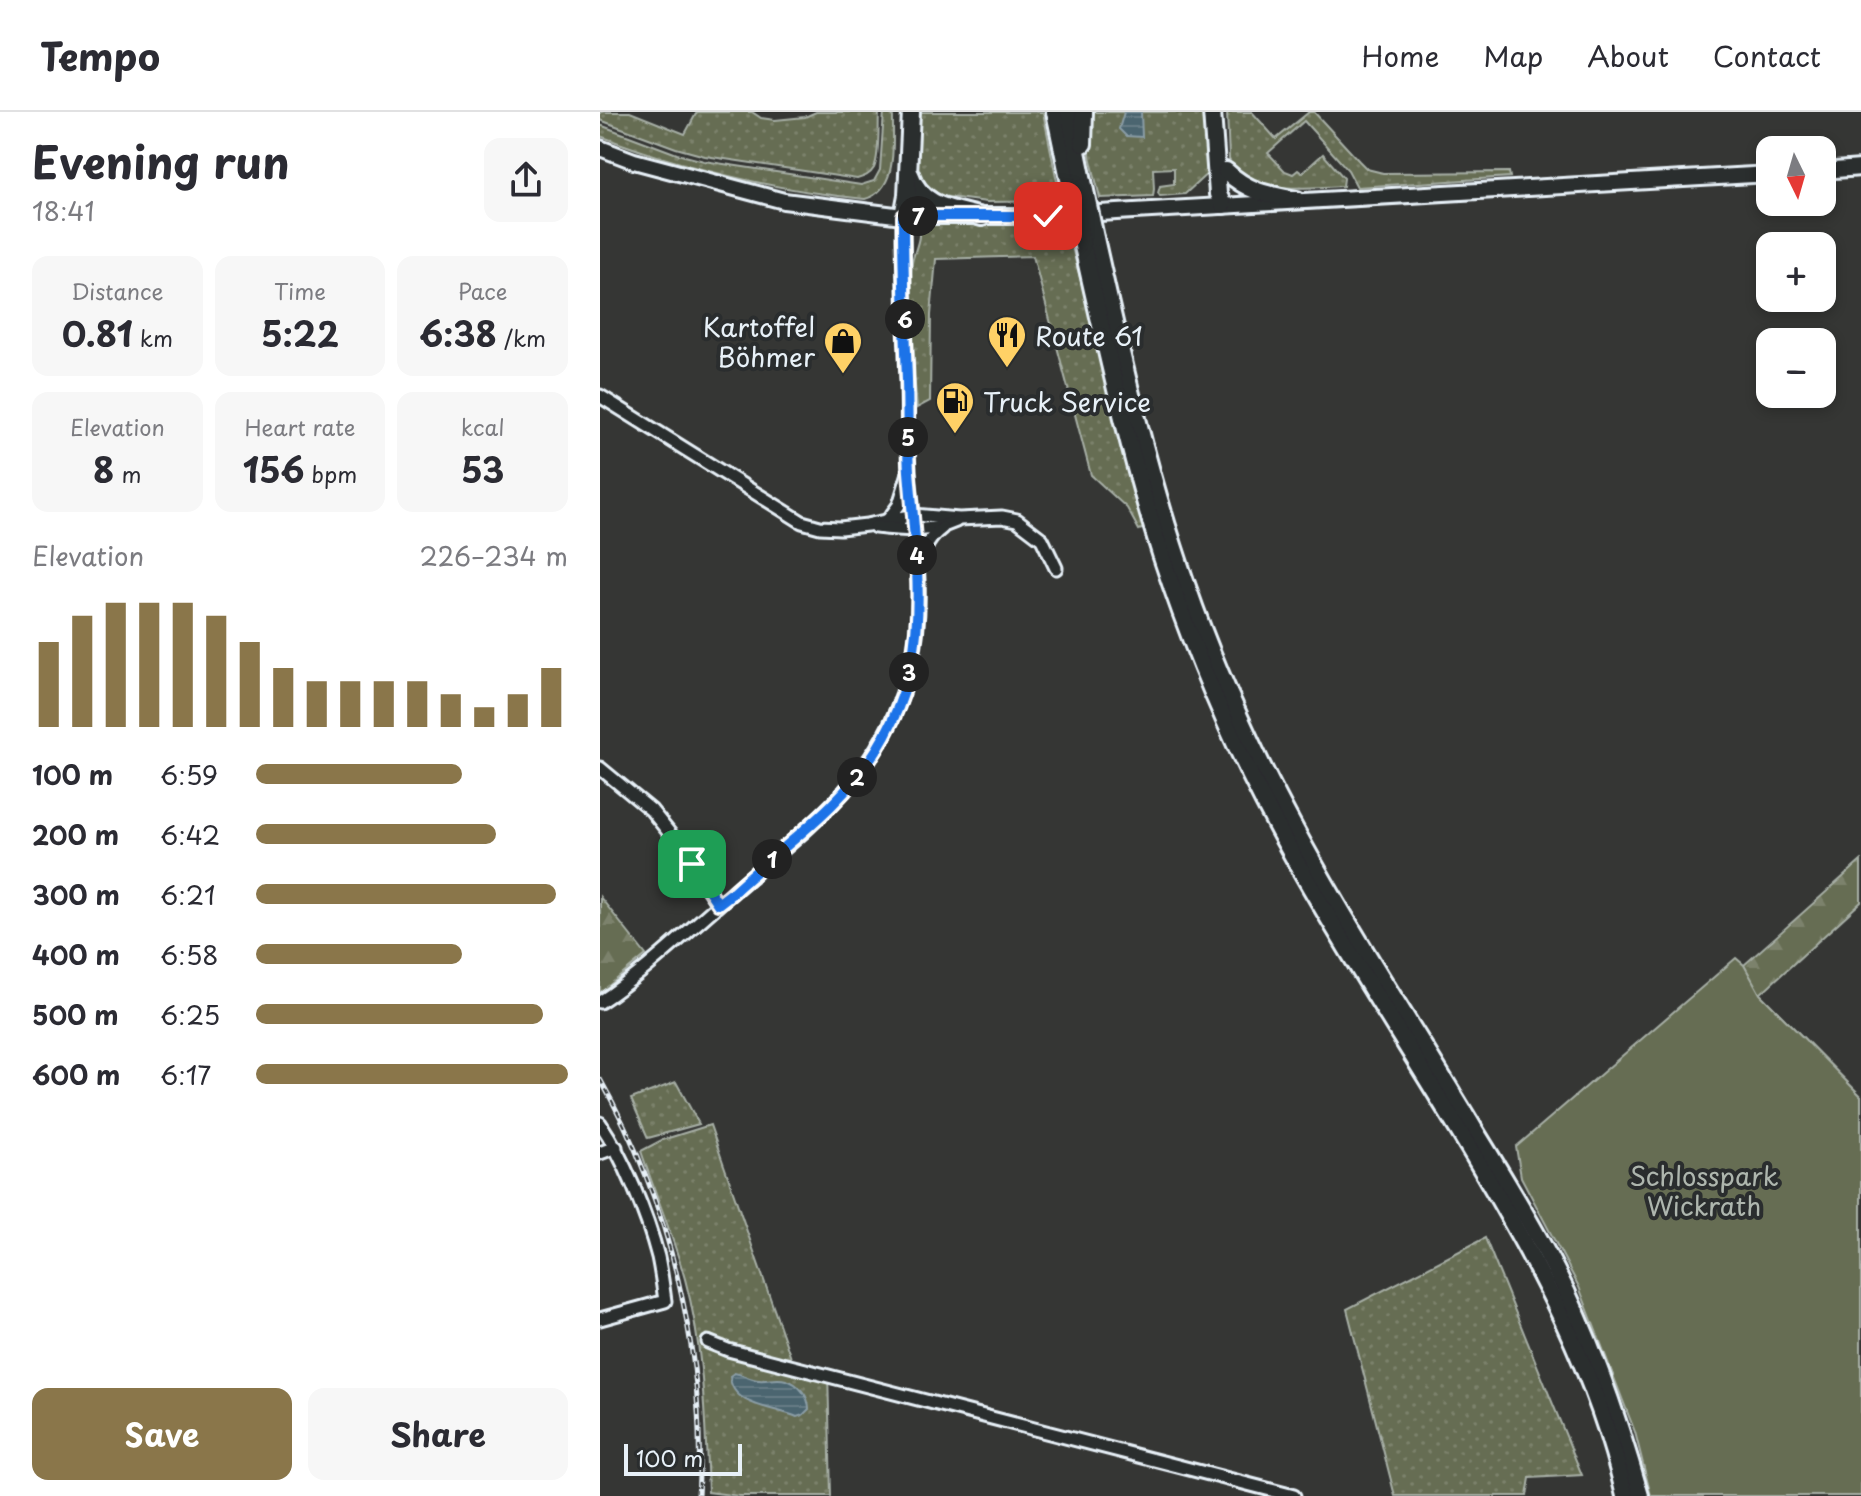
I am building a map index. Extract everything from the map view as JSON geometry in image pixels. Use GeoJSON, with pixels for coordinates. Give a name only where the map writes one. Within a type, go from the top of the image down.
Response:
{"type":"FeatureCollection","features":[{"type":"Feature","properties":{"kind":"highway"},"geometry":{"type":"LineString","coordinates":[[902,112],[900,195],[903,216]]}},
{"type":"Feature","properties":{"kind":"highway"},"geometry":{"type":"LineString","coordinates":[[903,216],[911,112]]}},
{"type":"Feature","properties":{"kind":"highway"},"geometry":{"type":"LineString","coordinates":[[1055,112],[1089,240],[1118,393],[1162,555],[1209,682],[1291,853],[1544,1279],[1599,1408],[1625,1496]]}},
{"type":"Feature","properties":{"kind":"highway"},"geometry":{"type":"LineString","coordinates":[[1069,112],[1077,187]]}},
{"type":"Feature","properties":{"kind":"highway"},"geometry":{"type":"LineString","coordinates":[[1077,187],[1084,112]]}},
{"type":"Feature","properties":{"kind":"highway"},"geometry":{"type":"LineString","coordinates":[[1212,112],[1218,194],[1223,205]]}},
{"type":"Feature","properties":{"kind":"highway"},"geometry":{"type":"LineString","coordinates":[[1221,112],[1226,171],[1223,205]]}},
{"type":"Feature","properties":{"kind":"highway"},"geometry":{"type":"LineString","coordinates":[[908,168],[913,184],[927,199],[982,217]]}},
{"type":"Feature","properties":{"kind":"highway"},"geometry":{"type":"LineString","coordinates":[[1226,171],[1250,190],[1297,200]]}},
{"type":"Feature","properties":{"kind":"highway"},"geometry":{"type":"LineString","coordinates":[[1089,240],[1165,520],[1187,589],[1224,681],[1262,766],[1317,868],[1523,1210],[1555,1269],[1602,1378],[1640,1496]]}},
{"type":"Feature","properties":{"kind":"main road"},"geometry":{"type":"LineString","coordinates":[[600,148],[634,161],[784,201],[903,216],[1048,216],[1756,175]]}},
{"type":"Feature","properties":{"kind":"main road"},"geometry":{"type":"LineString","coordinates":[[1836,170],[1861,168]]}},
{"type":"Feature","properties":{"kind":"street"},"geometry":{"type":"LineString","coordinates":[[600,1002],[667,950],[838,800],[878,748],[900,703],[911,664],[918,608],[918,571],[909,471],[903,216]]}},
{"type":"Feature","properties":{"kind":"street"},"geometry":{"type":"LineString","coordinates":[[600,396],[802,522],[840,528],[914,515],[959,519],[1002,517],[1017,520],[1042,539],[1056,568]]}},
{"type":"Feature","properties":{"kind":"street"},"geometry":{"type":"LineString","coordinates":[[887,521],[899,505],[909,471]]}},
{"type":"Feature","properties":{"kind":"street"},"geometry":{"type":"LineString","coordinates":[[918,571],[930,537],[959,519]]}},
{"type":"Feature","properties":{"kind":"street"},"geometry":{"type":"LineString","coordinates":[[867,525],[898,530],[945,526]]}},
{"type":"Feature","properties":{"kind":"street"},"geometry":{"type":"LineString","coordinates":[[600,768],[651,810],[718,904]]}},
{"type":"Feature","properties":{"kind":"street"},"geometry":{"type":"LineString","coordinates":[[600,1123],[616,1147],[642,1212],[658,1257],[665,1301],[600,1319]]}},
{"type":"Feature","properties":{"kind":"street"},"geometry":{"type":"LineString","coordinates":[[600,1153],[616,1147]]}},
{"type":"Feature","properties":{"kind":"street"},"geometry":{"type":"LineString","coordinates":[[708,1342],[728,1350],[1294,1496]]}},
{"type":"Feature","properties":{"kind":"green space"},"geometry":{"type":"Polygon","coordinates":[[[600,112],[630,112],[685,134],[697,112],[752,112],[761,118],[775,120],[805,117],[816,112],[879,112],[876,162],[867,175],[857,179],[705,156],[600,120],[600,112]]]}},
{"type":"Feature","properties":{"kind":"green space"},"geometry":{"type":"Polygon","coordinates":[[[884,112],[893,112],[892,162],[884,185],[876,194],[865,199],[797,190],[731,176],[600,136],[600,125],[704,161],[861,185],[874,181],[880,170],[884,112]]]}},
{"type":"Feature","properties":{"kind":"green space"},"geometry":{"type":"Polygon","coordinates":[[[916,112],[1043,112],[1061,201],[987,202],[941,196],[929,187],[924,192],[914,175],[916,112]]]}},
{"type":"Feature","properties":{"kind":"green space"},"geometry":{"type":"Polygon","coordinates":[[[1089,112],[1208,112],[1211,170],[1185,194],[1160,196],[1158,193],[1160,186],[1174,184],[1174,168],[1153,169],[1153,196],[1100,198],[1090,156],[1089,112]]]}},
{"type":"Feature","properties":{"kind":"green space"},"geometry":{"type":"Polygon","coordinates":[[[1227,112],[1252,112],[1276,139],[1309,112],[1314,112],[1367,169],[1383,173],[1509,172],[1510,177],[1357,187],[1348,170],[1304,121],[1268,153],[1285,171],[1293,174],[1298,170],[1302,173],[1323,154],[1344,178],[1343,186],[1299,188],[1266,185],[1233,169],[1229,159],[1227,112]]]}},
{"type":"Feature","properties":{"kind":"green space"},"geometry":{"type":"Polygon","coordinates":[[[1065,220],[1145,528],[1139,530],[1127,508],[1091,475],[1033,256],[936,259],[931,315],[930,401],[917,408],[910,299],[918,226],[929,222],[1065,220]]]}},
{"type":"Feature","properties":{"kind":"green space"},"geometry":{"type":"Polygon","coordinates":[[[1861,861],[1861,902],[1760,994],[1861,1096],[1861,1193],[1743,968],[1861,861]]]}},
{"type":"Feature","properties":{"kind":"green space"},"geometry":{"type":"Polygon","coordinates":[[[600,897],[646,955],[600,993],[600,897]]]}},
{"type":"Feature","properties":{"kind":"green space","name":"Schlosspark Wickrath"},"geometry":{"type":"Polygon","coordinates":[[[1736,958],[1744,965],[1760,994],[1861,1096],[1861,1496],[1651,1496],[1635,1432],[1579,1287],[1521,1177],[1516,1147],[1736,958]]]}},
{"type":"Feature","properties":{"kind":"green space"},"geometry":{"type":"Polygon","coordinates":[[[676,1082],[699,1124],[648,1138],[631,1099],[676,1082]]]}},
{"type":"Feature","properties":{"kind":"green space"},"geometry":{"type":"Polygon","coordinates":[[[710,1125],[792,1361],[828,1370],[831,1496],[739,1496],[708,1492],[702,1385],[691,1305],[675,1247],[641,1151],[662,1140],[710,1125]]]}},
{"type":"Feature","properties":{"kind":"green space"},"geometry":{"type":"Polygon","coordinates":[[[1485,1238],[1582,1475],[1530,1478],[1527,1496],[1395,1496],[1347,1309],[1485,1238]]]}},
{"type":"Feature","properties":{"kind":"water"},"geometry":{"type":"Polygon","coordinates":[[[1124,112],[1141,112],[1142,137],[1126,136],[1119,129],[1124,112]]]}},
{"type":"Feature","properties":{"kind":"water"},"geometry":{"type":"Polygon","coordinates":[[[734,1373],[756,1380],[790,1382],[805,1395],[809,1409],[797,1417],[746,1400],[732,1386],[730,1376],[734,1373]]]}},
{"type":"Feature","properties":{"kind":"railway"},"geometry":{"type":"LineString","coordinates":[[600,1079],[646,1176],[678,1281],[696,1389],[698,1496]]}},
{"type":"Feature","properties":{"kind":"place","name":"Route 61"},"geometry":{"type":"Point","coordinates":[1007,369]}},
{"type":"Feature","properties":{"kind":"place","name":"Kartoffel Böhmer"},"geometry":{"type":"Point","coordinates":[843,375]}},
{"type":"Feature","properties":{"kind":"place","name":"Truck Service"},"geometry":{"type":"Point","coordinates":[955,435]}},
{"type":"Feature","properties":{"kind":"route"},"geometry":{"type":"LineString","coordinates":[[692,864],[718,904],[731,894],[810,827],[854,781],[878,748],[906,685],[915,648],[918,571],[909,471],[903,216],[1048,216]]}}]}
